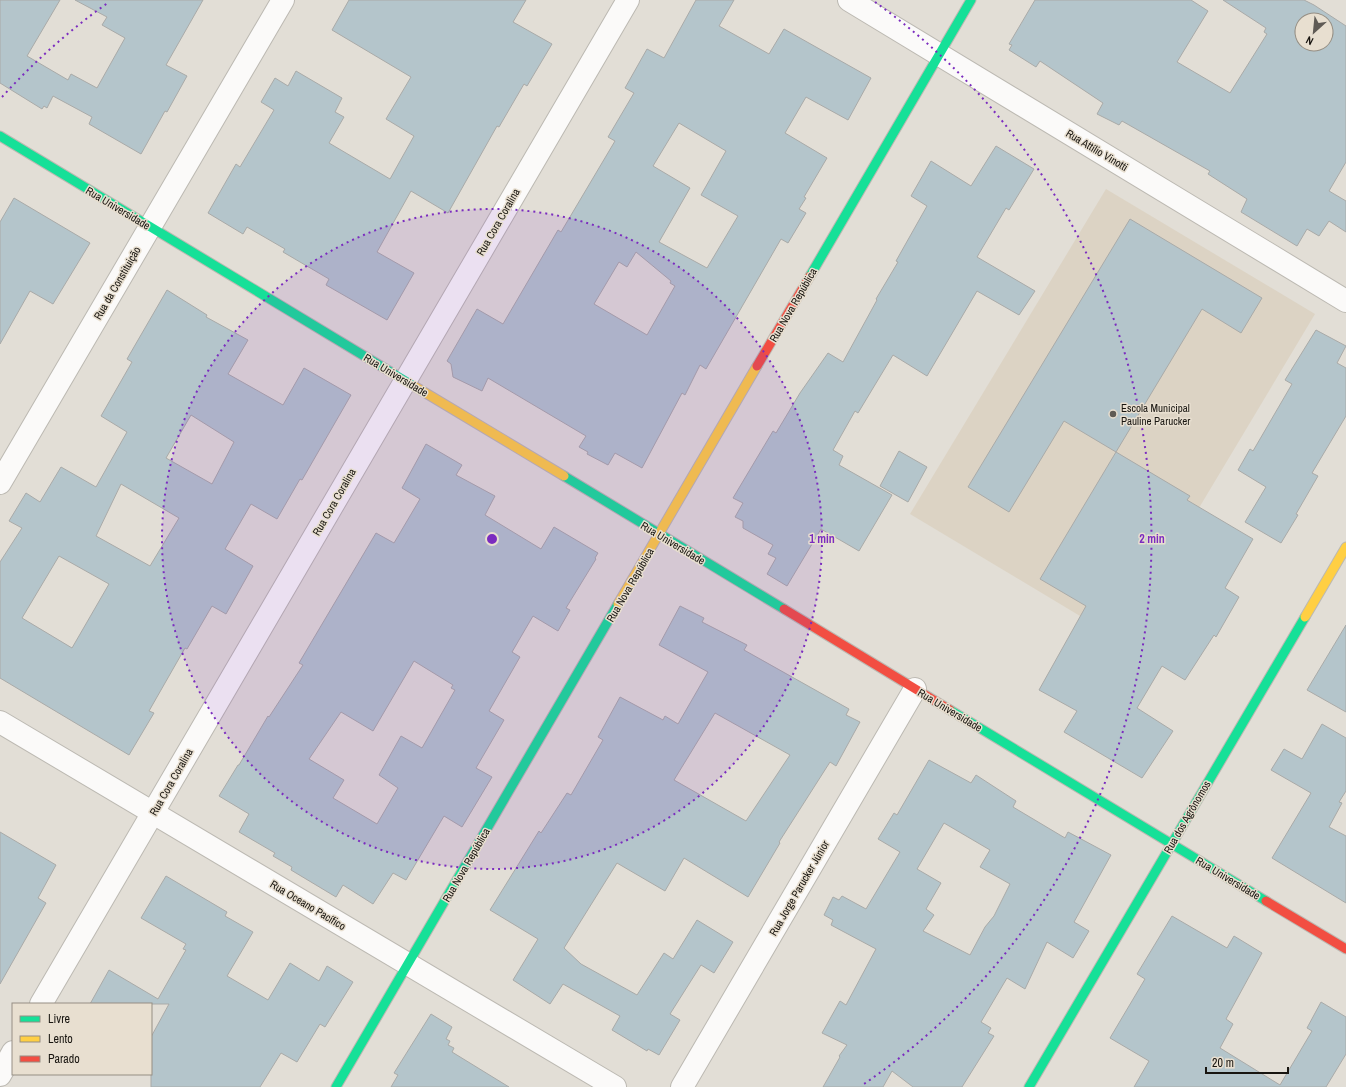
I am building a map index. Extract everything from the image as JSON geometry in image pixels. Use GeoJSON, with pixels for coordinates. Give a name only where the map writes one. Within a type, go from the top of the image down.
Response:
{"type":"FeatureCollection","features":[{"type":"Feature","properties":{"kind":"street","name":"Rua da Constituição"},"geometry":{"type":"LineString","coordinates":[[0,483],[283,0]]}},
{"type":"Feature","properties":{"kind":"street","name":"Rua Cora Coralina"},"geometry":{"type":"LineString","coordinates":[[42,1003],[628,0]]}},
{"type":"Feature","properties":{"kind":"street","name":"Rua Attílio Vinotti"},"geometry":{"type":"LineString","coordinates":[[849,0],[1346,301]]}},
{"type":"Feature","properties":{"kind":"street","name":"Rua Nova República"},"geometry":{"type":"LineString","coordinates":[[336,1087],[971,0]]}},
{"type":"Feature","properties":{"kind":"street","name":"Rua Universidade"},"geometry":{"type":"LineString","coordinates":[[0,136],[1346,949]]}},
{"type":"Feature","properties":{"kind":"street","name":"Rua dos Agrônomos"},"geometry":{"type":"LineString","coordinates":[[1029,1087],[1346,547]]}},
{"type":"Feature","properties":{"kind":"street","name":"Rua Jorge Parucker Júnior"},"geometry":{"type":"LineString","coordinates":[[682,1087],[915,689]]}},
{"type":"Feature","properties":{"kind":"street","name":"Rua Oceano Pacífico"},"geometry":{"type":"LineString","coordinates":[[0,722],[615,1087]]}},
{"type":"Feature","properties":{"kind":"street"},"geometry":{"type":"LineString","coordinates":[[0,1075],[12,1054]]}},
{"type":"Feature","properties":{"kind":"shaded area","name":"Escola Municipal Pauline Parucker"},"geometry":{"type":"Polygon","coordinates":[[[1106,189],[1315,314],[1120,640],[910,514],[1106,189]]]}},
{"type":"Feature","properties":{"kind":"building"},"geometry":{"type":"Polygon","coordinates":[[[0,0],[60,0],[27,56],[68,80],[71,74],[97,88],[125,38],[102,25],[107,17],[75,0],[203,0],[166,65],[187,76],[141,154],[89,124],[92,117],[53,96],[47,108],[44,106],[42,109],[0,83],[0,0]]]}},
{"type":"Feature","properties":{"kind":"building"},"geometry":{"type":"Polygon","coordinates":[[[349,0],[526,0],[513,22],[552,44],[527,86],[524,84],[499,127],[497,126],[448,213],[411,191],[377,252],[414,273],[387,320],[326,285],[329,279],[283,252],[285,249],[247,227],[243,234],[208,213],[236,164],[240,167],[274,110],[261,102],[275,78],[288,86],[296,71],[342,98],[335,112],[344,117],[329,143],[390,179],[414,136],[386,119],[411,77],[332,30],[349,0]]]}},
{"type":"Feature","properties":{"kind":"building"},"geometry":{"type":"Polygon","coordinates":[[[696,0],[734,0],[719,26],[769,54],[784,29],[871,78],[848,120],[806,97],[785,133],[827,158],[804,197],[806,198],[799,209],[806,213],[788,243],[781,239],[706,369],[700,365],[685,395],[682,393],[642,468],[615,453],[608,465],[587,454],[588,452],[579,447],[586,436],[488,378],[482,391],[453,377],[451,364],[447,361],[477,309],[503,324],[558,230],[561,232],[615,141],[608,137],[634,93],[625,88],[647,49],[664,58],[696,0]],[[679,123],[653,166],[690,188],[659,242],[707,268],[738,216],[701,195],[726,151],[679,123]],[[636,252],[627,267],[619,262],[594,304],[647,335],[675,286],[636,252]]]}},
{"type":"Feature","properties":{"kind":"building"},"geometry":{"type":"Polygon","coordinates":[[[1035,0],[1191,0],[1208,11],[1177,62],[1230,93],[1267,34],[1264,32],[1266,28],[1223,0],[1304,0],[1314,5],[1325,12],[1294,12],[1294,52],[1334,52],[1334,18],[1346,26],[1346,162],[1329,191],[1346,201],[1346,232],[1329,221],[1319,236],[1307,229],[1297,246],[1241,212],[1247,199],[1208,174],[1210,171],[1122,121],[1119,125],[1097,114],[1103,103],[1040,61],[1036,67],[1009,50],[1012,45],[1009,44],[1035,0]]]}},
{"type":"Feature","properties":{"kind":"building"},"geometry":{"type":"Polygon","coordinates":[[[996,146],[1034,169],[1009,210],[1006,208],[977,257],[1035,291],[1019,315],[977,291],[927,376],[893,355],[858,413],[855,411],[833,450],[843,456],[839,465],[892,495],[859,551],[821,529],[787,586],[767,574],[776,558],[768,554],[773,545],[743,528],[743,521],[735,517],[743,503],[733,498],[773,431],[776,433],[800,393],[828,353],[843,362],[877,300],[876,299],[898,262],[896,261],[927,206],[911,196],[931,161],[971,186],[996,146]]]}},
{"type":"Feature","properties":{"kind":"building"},"geometry":{"type":"Polygon","coordinates":[[[14,198],[90,243],[53,304],[30,291],[0,344],[0,222],[14,198]]]}},
{"type":"Feature","properties":{"kind":"building"},"geometry":{"type":"Polygon","coordinates":[[[1130,219],[1262,298],[1241,333],[1202,309],[1116,452],[1064,421],[1009,512],[968,487],[1130,219]]]}},
{"type":"Feature","properties":{"kind":"building"},"geometry":{"type":"Polygon","coordinates":[[[167,290],[207,315],[206,317],[248,340],[228,374],[283,405],[304,368],[351,395],[302,480],[300,479],[277,519],[251,504],[225,549],[253,566],[226,614],[212,606],[187,649],[185,648],[149,711],[154,713],[129,755],[0,678],[0,562],[22,528],[9,521],[26,493],[40,502],[61,467],[96,487],[127,432],[101,416],[132,362],[127,359],[167,290]],[[191,415],[166,458],[212,484],[234,442],[191,415]],[[121,484],[96,536],[150,566],[179,518],[121,484]],[[59,556],[22,618],[72,648],[109,584],[59,556]]]}},
{"type":"Feature","properties":{"kind":"building"},"geometry":{"type":"Polygon","coordinates":[[[1316,330],[1346,346],[1337,363],[1346,368],[1346,416],[1312,473],[1318,476],[1296,514],[1298,515],[1281,543],[1245,522],[1266,487],[1238,470],[1250,449],[1253,451],[1292,384],[1285,380],[1316,330]]]}},
{"type":"Feature","properties":{"kind":"building"},"geometry":{"type":"Polygon","coordinates":[[[426,444],[462,465],[456,475],[495,496],[485,515],[541,549],[554,527],[598,553],[595,558],[596,559],[566,608],[570,610],[558,631],[533,616],[512,652],[520,657],[489,711],[504,720],[476,768],[492,777],[462,827],[444,816],[406,880],[393,873],[373,904],[343,885],[336,897],[291,870],[292,867],[273,856],[275,853],[239,832],[249,814],[219,796],[268,716],[269,717],[303,665],[299,663],[376,533],[394,543],[420,499],[402,488],[426,444]],[[414,661],[373,731],[341,712],[309,759],[344,780],[333,798],[377,824],[398,788],[379,775],[401,736],[422,748],[455,690],[451,688],[453,685],[414,661]]]}},
{"type":"Feature","properties":{"kind":"building"},"geometry":{"type":"Polygon","coordinates":[[[899,451],[927,467],[908,502],[880,486],[899,451]]]}},
{"type":"Feature","properties":{"kind":"building"},"geometry":{"type":"Polygon","coordinates":[[[1116,452],[1190,496],[1187,500],[1253,539],[1225,588],[1239,597],[1216,637],[1214,635],[1185,680],[1162,666],[1137,708],[1173,731],[1142,778],[1064,732],[1077,711],[1039,690],[1086,606],[1040,579],[1116,452]]]}},
{"type":"Feature","properties":{"kind":"building"},"geometry":{"type":"Polygon","coordinates":[[[680,606],[704,618],[702,622],[747,645],[744,650],[849,709],[846,715],[860,722],[836,766],[830,762],[779,842],[780,843],[748,897],[684,858],[665,891],[617,863],[564,948],[581,964],[637,995],[664,953],[673,959],[697,920],[733,942],[714,973],[701,965],[670,1014],[680,1020],[659,1055],[648,1049],[647,1051],[612,1030],[620,1016],[563,984],[550,1004],[513,980],[538,939],[490,910],[539,831],[541,833],[567,793],[571,795],[603,740],[598,737],[620,697],[663,720],[665,716],[678,724],[708,672],[659,645],[680,606]],[[715,713],[674,780],[746,821],[790,755],[715,713]]]}},
{"type":"Feature","properties":{"kind":"building"},"geometry":{"type":"Polygon","coordinates":[[[1346,625],[1346,712],[1307,690],[1346,625]]]}},
{"type":"Feature","properties":{"kind":"building"},"geometry":{"type":"Polygon","coordinates":[[[1322,724],[1346,738],[1346,791],[1339,802],[1342,803],[1329,827],[1346,836],[1346,903],[1272,858],[1311,793],[1271,770],[1284,749],[1302,759],[1322,724]]]}},
{"type":"Feature","properties":{"kind":"building"},"geometry":{"type":"Polygon","coordinates":[[[929,760],[971,783],[976,775],[1016,801],[1013,807],[1065,838],[1068,832],[1111,855],[1074,922],[1089,931],[1073,958],[1047,942],[1025,989],[1007,978],[981,1022],[991,1028],[988,1033],[994,1036],[962,1087],[913,1087],[892,1071],[883,1087],[823,1087],[840,1057],[839,1056],[847,1045],[822,1033],[840,1001],[846,1005],[876,949],[831,925],[833,920],[824,915],[833,897],[839,900],[842,896],[866,909],[900,852],[878,839],[894,813],[897,815],[929,760]],[[944,823],[917,869],[941,883],[926,909],[934,915],[923,931],[970,955],[985,927],[994,916],[1010,884],[980,867],[990,850],[944,823]]]}},
{"type":"Feature","properties":{"kind":"building"},"geometry":{"type":"Polygon","coordinates":[[[0,832],[56,865],[38,898],[46,903],[0,984],[0,832]]]}},
{"type":"Feature","properties":{"kind":"building"},"geometry":{"type":"Polygon","coordinates":[[[166,876],[227,912],[225,916],[253,932],[227,976],[268,1000],[290,963],[319,981],[327,966],[353,982],[325,1027],[320,1024],[297,1062],[281,1053],[260,1087],[151,1087],[152,1035],[169,1004],[91,1003],[109,970],[158,999],[186,950],[183,949],[186,944],[141,918],[166,876]]]}},
{"type":"Feature","properties":{"kind":"building"},"geometry":{"type":"Polygon","coordinates":[[[1172,916],[1227,948],[1234,936],[1262,953],[1226,1019],[1233,1024],[1220,1048],[1280,1085],[1312,1031],[1307,1028],[1321,1002],[1346,1017],[1346,1054],[1326,1087],[1134,1087],[1149,1061],[1110,1038],[1145,979],[1137,974],[1172,916]]]}},
{"type":"Feature","properties":{"kind":"building"},"geometry":{"type":"Polygon","coordinates":[[[431,1014],[452,1027],[446,1039],[450,1041],[448,1045],[454,1048],[452,1052],[509,1087],[391,1087],[398,1075],[394,1073],[431,1014]]]}},
{"type":"Feature","properties":{"kind":"traffic: fast"},"geometry":{"type":"LineString","coordinates":[[810,276],[971,0]]}},
{"type":"Feature","properties":{"kind":"traffic: fast"},"geometry":{"type":"LineString","coordinates":[[0,136],[414,386]]}},
{"type":"Feature","properties":{"kind":"traffic: fast"},"geometry":{"type":"LineString","coordinates":[[564,476],[784,609]]}},
{"type":"Feature","properties":{"kind":"traffic: fast"},"geometry":{"type":"LineString","coordinates":[[336,1087],[618,604]]}},
{"type":"Feature","properties":{"kind":"traffic: fast"},"geometry":{"type":"LineString","coordinates":[[1029,1087],[1305,617]]}},
{"type":"Feature","properties":{"kind":"traffic: fast"},"geometry":{"type":"LineString","coordinates":[[950,710],[1266,901]]}},
{"type":"Feature","properties":{"kind":"traffic: slow"},"geometry":{"type":"LineString","coordinates":[[618,604],[757,366]]}},
{"type":"Feature","properties":{"kind":"traffic: slow"},"geometry":{"type":"LineString","coordinates":[[414,386],[564,476]]}},
{"type":"Feature","properties":{"kind":"traffic: slow"},"geometry":{"type":"LineString","coordinates":[[1305,617],[1346,547]]}},
{"type":"Feature","properties":{"kind":"traffic: jam"},"geometry":{"type":"LineString","coordinates":[[757,366],[810,276]]}},
{"type":"Feature","properties":{"kind":"traffic: jam"},"geometry":{"type":"LineString","coordinates":[[784,609],[950,710]]}},
{"type":"Feature","properties":{"kind":"traffic: jam"},"geometry":{"type":"LineString","coordinates":[[1266,901],[1346,949]]}},
{"type":"Feature","properties":{"kind":"place","name":"Escola Municipal Pauline Parucker"},"geometry":{"type":"Point","coordinates":[1113,414]}}]}
